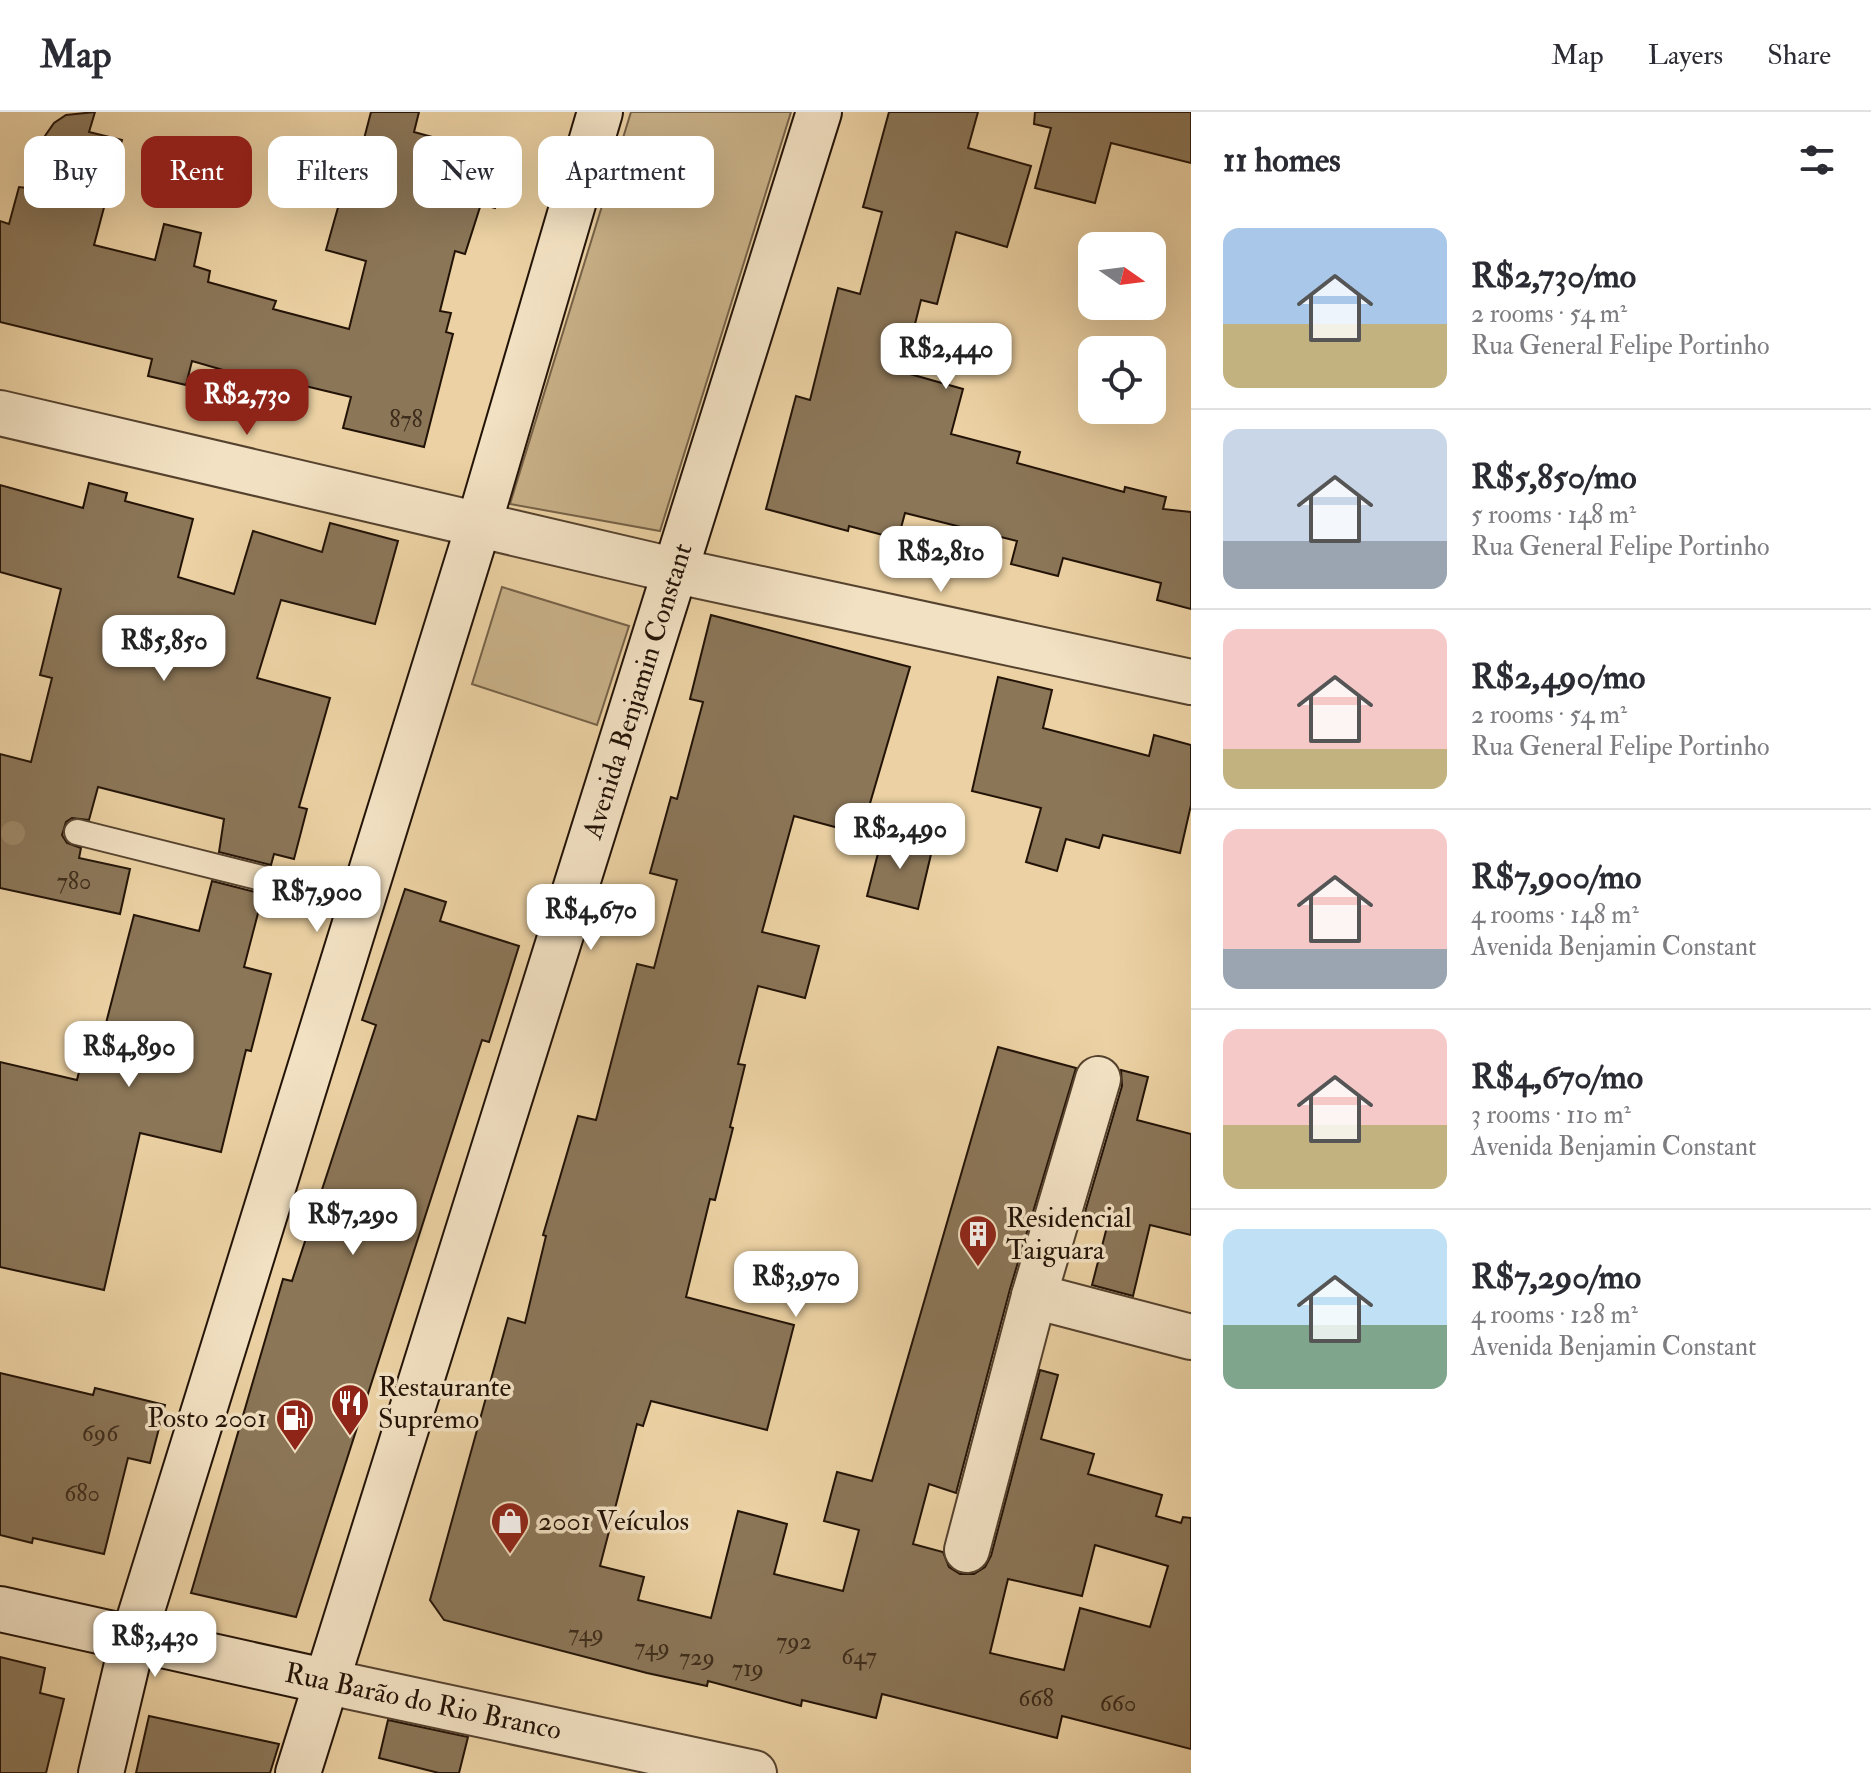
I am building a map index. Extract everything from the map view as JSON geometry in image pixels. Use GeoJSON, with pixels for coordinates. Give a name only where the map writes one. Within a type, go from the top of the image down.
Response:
{"type":"FeatureCollection","features":[{"type":"Feature","properties":{"kind":"main road"},"geometry":{"type":"LineString","coordinates":[[101,1773],[133,1639],[478,527],[600,112]]}},
{"type":"Feature","properties":{"kind":"main road","name":"Avenida Benjamin Constant"},"geometry":{"type":"LineString","coordinates":[[298,1773],[324,1681],[677,571],[819,112]]}},
{"type":"Feature","properties":{"kind":"main road"},"geometry":{"type":"LineString","coordinates":[[0,413],[478,527],[1191,682]]}},
{"type":"Feature","properties":{"kind":"main road"},"geometry":{"type":"LineString","coordinates":[[967,1550],[1034,1296],[1098,1079]]}},
{"type":"Feature","properties":{"kind":"main road"},"geometry":{"type":"LineString","coordinates":[[1034,1296],[1191,1337]]}},
{"type":"Feature","properties":{"kind":"main road","name":"Rua Barão do Rio Branco"},"geometry":{"type":"LineString","coordinates":[[0,1609],[754,1773]]}},
{"type":"Feature","properties":{"kind":"lane"},"geometry":{"type":"LineString","coordinates":[[77,832],[362,903]]}},
{"type":"Feature","properties":{"kind":"shaded area"},"geometry":{"type":"Polygon","coordinates":[[[631,112],[791,112],[660,531],[510,504],[601,208],[714,208],[714,136],[624,136],[631,112]]]}},
{"type":"Feature","properties":{"kind":"shaded area"},"geometry":{"type":"Polygon","coordinates":[[[502,587],[629,626],[597,725],[472,684],[502,587]]]}},
{"type":"Feature","properties":{"kind":"building"},"geometry":{"type":"Polygon","coordinates":[[[95,112],[89,132],[106,136],[45,136],[54,123],[66,115],[95,112]]]}},
{"type":"Feature","properties":{"kind":"building"},"geometry":{"type":"Polygon","coordinates":[[[371,112],[419,112],[414,132],[429,136],[413,136],[413,208],[480,208],[465,254],[455,251],[440,311],[451,313],[446,332],[453,334],[424,447],[343,428],[351,397],[255,374],[254,379],[192,361],[186,385],[148,376],[152,359],[0,322],[0,221],[9,224],[19,187],[24,188],[24,208],[104,208],[94,245],[155,260],[164,224],[201,233],[194,266],[210,271],[208,282],[276,301],[273,309],[349,329],[366,261],[326,250],[338,208],[397,208],[397,136],[365,136],[371,112]]]}},
{"type":"Feature","properties":{"kind":"building"},"geometry":{"type":"Polygon","coordinates":[[[889,112],[978,112],[968,148],[1031,166],[1007,247],[956,232],[937,304],[921,300],[903,372],[963,389],[951,434],[1020,452],[1017,463],[1124,492],[1125,487],[1166,497],[1163,509],[1191,512],[1191,609],[1157,600],[1161,583],[1063,558],[1058,576],[1011,564],[1017,541],[905,513],[898,539],[849,526],[848,531],[766,509],[796,396],[810,400],[838,288],[860,294],[882,212],[863,207],[889,112]]]}},
{"type":"Feature","properties":{"kind":"building"},"geometry":{"type":"Polygon","coordinates":[[[1035,112],[1191,112],[1191,163],[1111,143],[1095,203],[1035,188],[1051,128],[1034,124],[1035,112]]]}},
{"type":"Feature","properties":{"kind":"building"},"geometry":{"type":"Polygon","coordinates":[[[89,483],[127,493],[125,501],[193,519],[178,577],[234,594],[253,531],[322,552],[330,523],[398,541],[375,624],[281,600],[257,678],[330,698],[299,807],[307,809],[294,859],[274,854],[271,865],[219,852],[224,819],[98,787],[89,820],[72,818],[66,822],[62,835],[67,843],[81,848],[79,858],[130,869],[120,914],[0,888],[0,754],[31,762],[52,678],[40,675],[61,589],[0,572],[0,485],[83,508],[89,483]]]}},
{"type":"Feature","properties":{"kind":"building"},"geometry":{"type":"Polygon","coordinates":[[[711,615],[910,667],[861,834],[794,816],[762,932],[819,946],[805,998],[758,986],[738,1064],[745,1065],[730,1127],[733,1128],[715,1200],[710,1199],[686,1297],[794,1325],[767,1430],[651,1401],[643,1426],[637,1424],[600,1566],[644,1577],[638,1600],[711,1618],[738,1511],[787,1524],[774,1574],[843,1591],[859,1530],[824,1521],[837,1472],[872,1481],[998,1047],[1076,1068],[1010,1289],[956,1493],[929,1484],[913,1544],[943,1552],[949,1567],[960,1574],[974,1574],[985,1567],[991,1556],[1040,1370],[1058,1375],[1041,1439],[1094,1454],[1088,1474],[1162,1495],[1156,1516],[1181,1523],[1183,1517],[1191,1518],[1191,1749],[1062,1716],[1057,1738],[882,1694],[876,1718],[802,1700],[801,1706],[708,1681],[707,1686],[647,1673],[444,1620],[430,1600],[508,1318],[525,1323],[546,1236],[543,1235],[578,1116],[596,1120],[637,964],[654,968],[677,880],[650,873],[671,797],[677,799],[703,702],[690,699],[711,615]],[[1095,1545],[1082,1596],[1008,1579],[990,1653],[1064,1670],[1080,1608],[1150,1627],[1168,1566],[1095,1545]]]}},
{"type":"Feature","properties":{"kind":"building"},"geometry":{"type":"Polygon","coordinates":[[[998,677],[1052,690],[1043,728],[1149,756],[1154,735],[1191,745],[1191,805],[1180,853],[1103,835],[1099,848],[1066,839],[1057,871],[1026,862],[1041,808],[972,791],[998,677]]]}},
{"type":"Feature","properties":{"kind":"building"},"geometry":{"type":"Polygon","coordinates":[[[883,834],[933,846],[918,909],[867,896],[883,834]]]}},
{"type":"Feature","properties":{"kind":"building"},"geometry":{"type":"Polygon","coordinates":[[[212,881],[263,894],[244,967],[271,974],[251,1051],[246,1050],[221,1152],[140,1133],[104,1290],[0,1267],[0,1062],[77,1080],[84,1051],[98,1054],[134,915],[199,931],[212,881]]]}},
{"type":"Feature","properties":{"kind":"building"},"geometry":{"type":"Polygon","coordinates":[[[405,889],[446,902],[440,921],[519,946],[489,1042],[482,1040],[296,1617],[191,1593],[283,1279],[292,1281],[376,1025],[362,1020],[405,889]]]}},
{"type":"Feature","properties":{"kind":"building"},"geometry":{"type":"Polygon","coordinates":[[[1121,1070],[1148,1077],[1137,1120],[1191,1134],[1191,1235],[1150,1225],[1133,1296],[1092,1285],[1109,1219],[1085,1212],[1122,1086],[1121,1070]]]}},
{"type":"Feature","properties":{"kind":"building"},"geometry":{"type":"Polygon","coordinates":[[[0,1373],[93,1395],[95,1388],[165,1405],[150,1463],[128,1458],[104,1554],[33,1538],[32,1543],[0,1535],[0,1373]]]}},
{"type":"Feature","properties":{"kind":"building"},"geometry":{"type":"Polygon","coordinates":[[[0,1657],[45,1668],[40,1693],[64,1699],[46,1773],[0,1773],[0,1657]]]}},
{"type":"Feature","properties":{"kind":"building"},"geometry":{"type":"Polygon","coordinates":[[[149,1716],[279,1744],[270,1773],[136,1773],[149,1716]]]}},
{"type":"Feature","properties":{"kind":"building"},"geometry":{"type":"Polygon","coordinates":[[[388,1720],[468,1737],[459,1773],[439,1773],[379,1758],[388,1720]]]}},
{"type":"Feature","properties":{"kind":"place","name":"Residencial Taiguara"},"geometry":{"type":"Point","coordinates":[978,1268]}},
{"type":"Feature","properties":{"kind":"place","name":"Restaurante Supremo"},"geometry":{"type":"Point","coordinates":[350,1437]}},
{"type":"Feature","properties":{"kind":"place","name":"Posto 2001"},"geometry":{"type":"Point","coordinates":[295,1452]}},
{"type":"Feature","properties":{"kind":"place","name":"2001 Veículos"},"geometry":{"type":"Point","coordinates":[510,1555]}}]}
